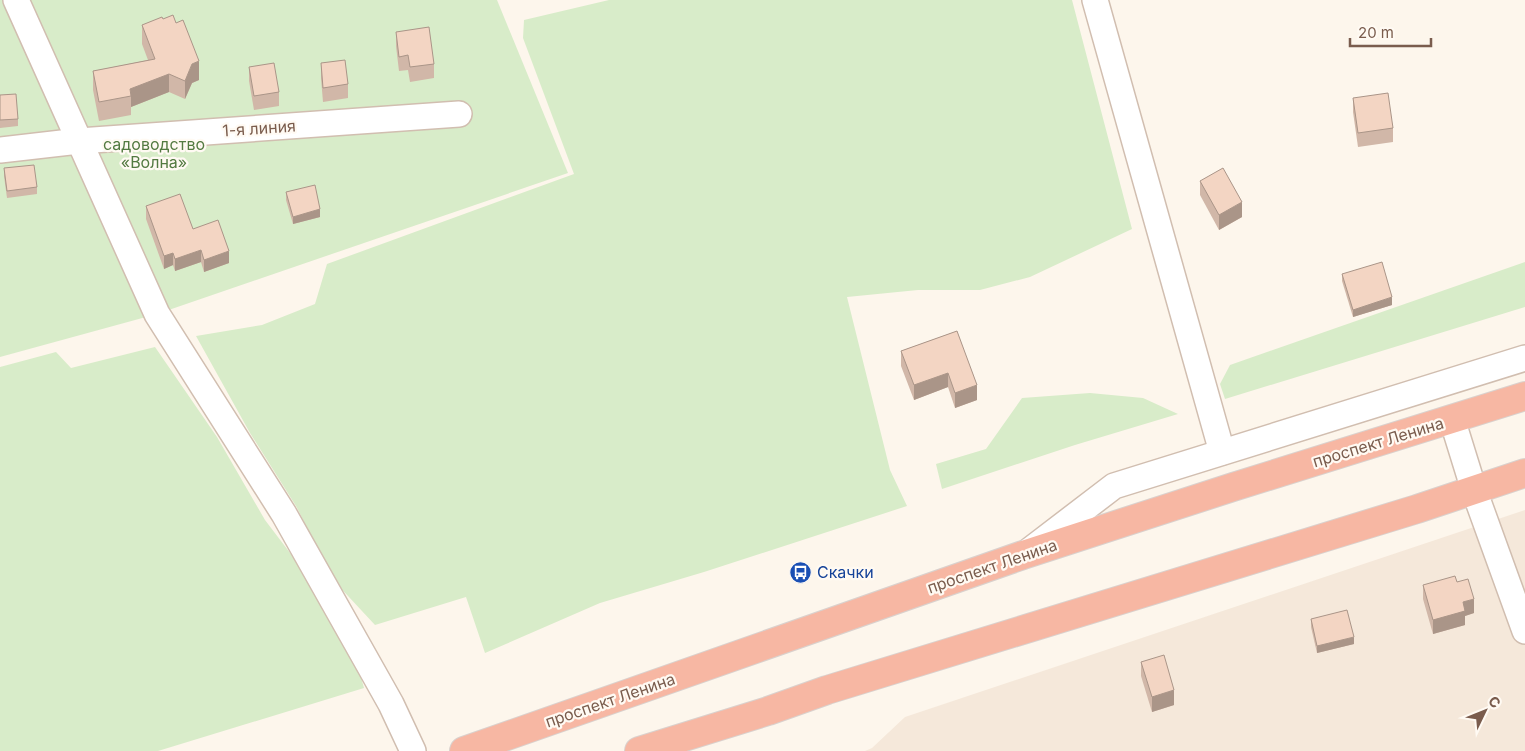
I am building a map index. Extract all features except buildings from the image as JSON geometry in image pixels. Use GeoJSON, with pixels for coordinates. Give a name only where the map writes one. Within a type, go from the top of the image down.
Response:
{"type":"FeatureCollection","features":[{"type":"Feature","properties":{"kind":"highway","name":"проспект Ленина"},"geometry":{"type":"LineString","coordinates":[[464,751],[1023,555],[1525,396]]}},
{"type":"Feature","properties":{"kind":"highway"},"geometry":{"type":"LineString","coordinates":[[639,751],[768,711],[836,687],[1525,473]]}},
{"type":"Feature","properties":{"kind":"street"},"geometry":{"type":"LineString","coordinates":[[16,0],[157,314],[284,514],[391,704],[413,751]]}},
{"type":"Feature","properties":{"kind":"street"},"geometry":{"type":"LineString","coordinates":[[1095,0],[1222,452]]}},
{"type":"Feature","properties":{"kind":"street","name":"1-я линия"},"geometry":{"type":"LineString","coordinates":[[0,150],[79,141],[459,114]]}},
{"type":"Feature","properties":{"kind":"street"},"geometry":{"type":"LineString","coordinates":[[1023,555],[1114,486],[1525,358]]}},
{"type":"Feature","properties":{"kind":"street"},"geometry":{"type":"LineString","coordinates":[[1452,419],[1474,490],[1525,631]]}},
{"type":"Feature","properties":{"kind":"shaded area"},"geometry":{"type":"Polygon","coordinates":[[[1525,510],[1525,751],[865,751],[872,748],[905,717],[1525,510]]]}},
{"type":"Feature","properties":{"kind":"green space","name":"садоводство «Волна»"},"geometry":{"type":"Polygon","coordinates":[[[0,0],[497,0],[568,173],[157,314],[0,357],[0,0]]]}},
{"type":"Feature","properties":{"kind":"green space"},"geometry":{"type":"Polygon","coordinates":[[[609,0],[1072,0],[1132,229],[1030,277],[980,290],[918,290],[847,297],[890,470],[907,506],[704,572],[600,603],[485,653],[466,597],[375,625],[335,582],[296,506],[250,433],[196,336],[262,325],[315,304],[327,264],[574,174],[523,38],[524,20],[609,0]]]}},
{"type":"Feature","properties":{"kind":"green space"},"geometry":{"type":"Polygon","coordinates":[[[1525,262],[1525,307],[1225,399],[1220,384],[1230,365],[1525,262]]]}},
{"type":"Feature","properties":{"kind":"green space"},"geometry":{"type":"Polygon","coordinates":[[[155,347],[217,437],[265,520],[303,570],[332,625],[354,652],[364,688],[158,751],[0,751],[0,367],[56,352],[71,368],[155,347]]]}},
{"type":"Feature","properties":{"kind":"green space"},"geometry":{"type":"Polygon","coordinates":[[[1090,393],[1143,398],[1178,414],[1075,445],[942,489],[936,464],[986,449],[1022,398],[1090,393]]]}},
{"type":"Feature","properties":{"kind":"place","name":"Скачки"},"geometry":{"type":"Point","coordinates":[801,572]}}]}
